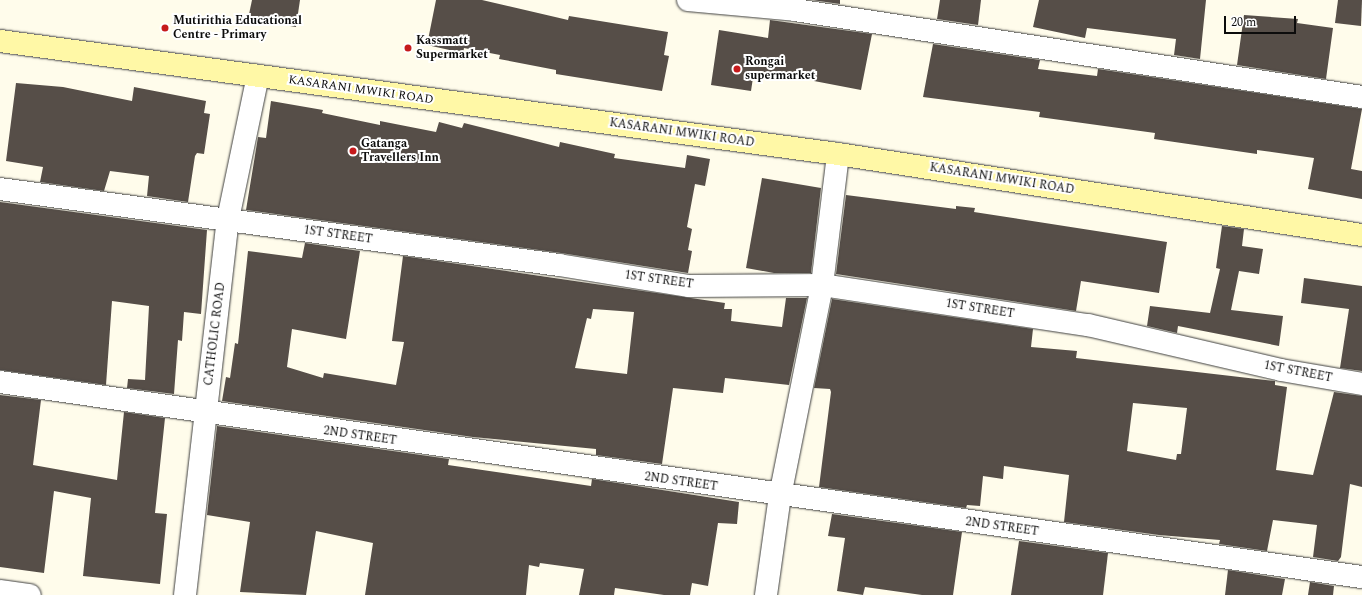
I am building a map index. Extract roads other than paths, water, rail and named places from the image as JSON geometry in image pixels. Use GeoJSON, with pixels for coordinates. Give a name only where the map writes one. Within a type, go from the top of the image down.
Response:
{"type":"FeatureCollection","features":[{"type":"Feature","properties":{"kind":"main road","name":"KASARANI MWIKI ROAD"},"geometry":{"type":"LineString","coordinates":[[0,41],[838,154],[1362,235]]}},
{"type":"Feature","properties":{"kind":"street"},"geometry":{"type":"LineString","coordinates":[[688,0],[796,5],[1362,97]]}},
{"type":"Feature","properties":{"kind":"street","name":"CATHOLIC ROAD"},"geometry":{"type":"LineString","coordinates":[[185,595],[228,219],[258,76]]}},
{"type":"Feature","properties":{"kind":"street"},"geometry":{"type":"LineString","coordinates":[[766,595],[780,496],[822,285],[838,154]]}},
{"type":"Feature","properties":{"kind":"street","name":"1ST STREET"},"geometry":{"type":"LineString","coordinates":[[0,189],[228,219],[689,286],[822,285],[1088,325],[1281,370],[1362,384]]}},
{"type":"Feature","properties":{"kind":"street","name":"2ND STREET"},"geometry":{"type":"LineString","coordinates":[[0,382],[780,496],[1362,577]]}},
{"type":"Feature","properties":{"kind":"street"},"geometry":{"type":"LineString","coordinates":[[0,591],[30,595]]}},
{"type":"Feature","properties":{"kind":"place","name":"Mutirithia Educational Centre - Primary"},"geometry":{"type":"Point","coordinates":[165,28]}},
{"type":"Feature","properties":{"kind":"place","name":"Kassmatt Supermarket"},"geometry":{"type":"Point","coordinates":[408,48]}},
{"type":"Feature","properties":{"kind":"place","name":"Rongai supermarket"},"geometry":{"type":"Point","coordinates":[737,69]}},
{"type":"Feature","properties":{"kind":"place","name":"Gatanga Travellers Inn"},"geometry":{"type":"Point","coordinates":[353,151]}}]}
